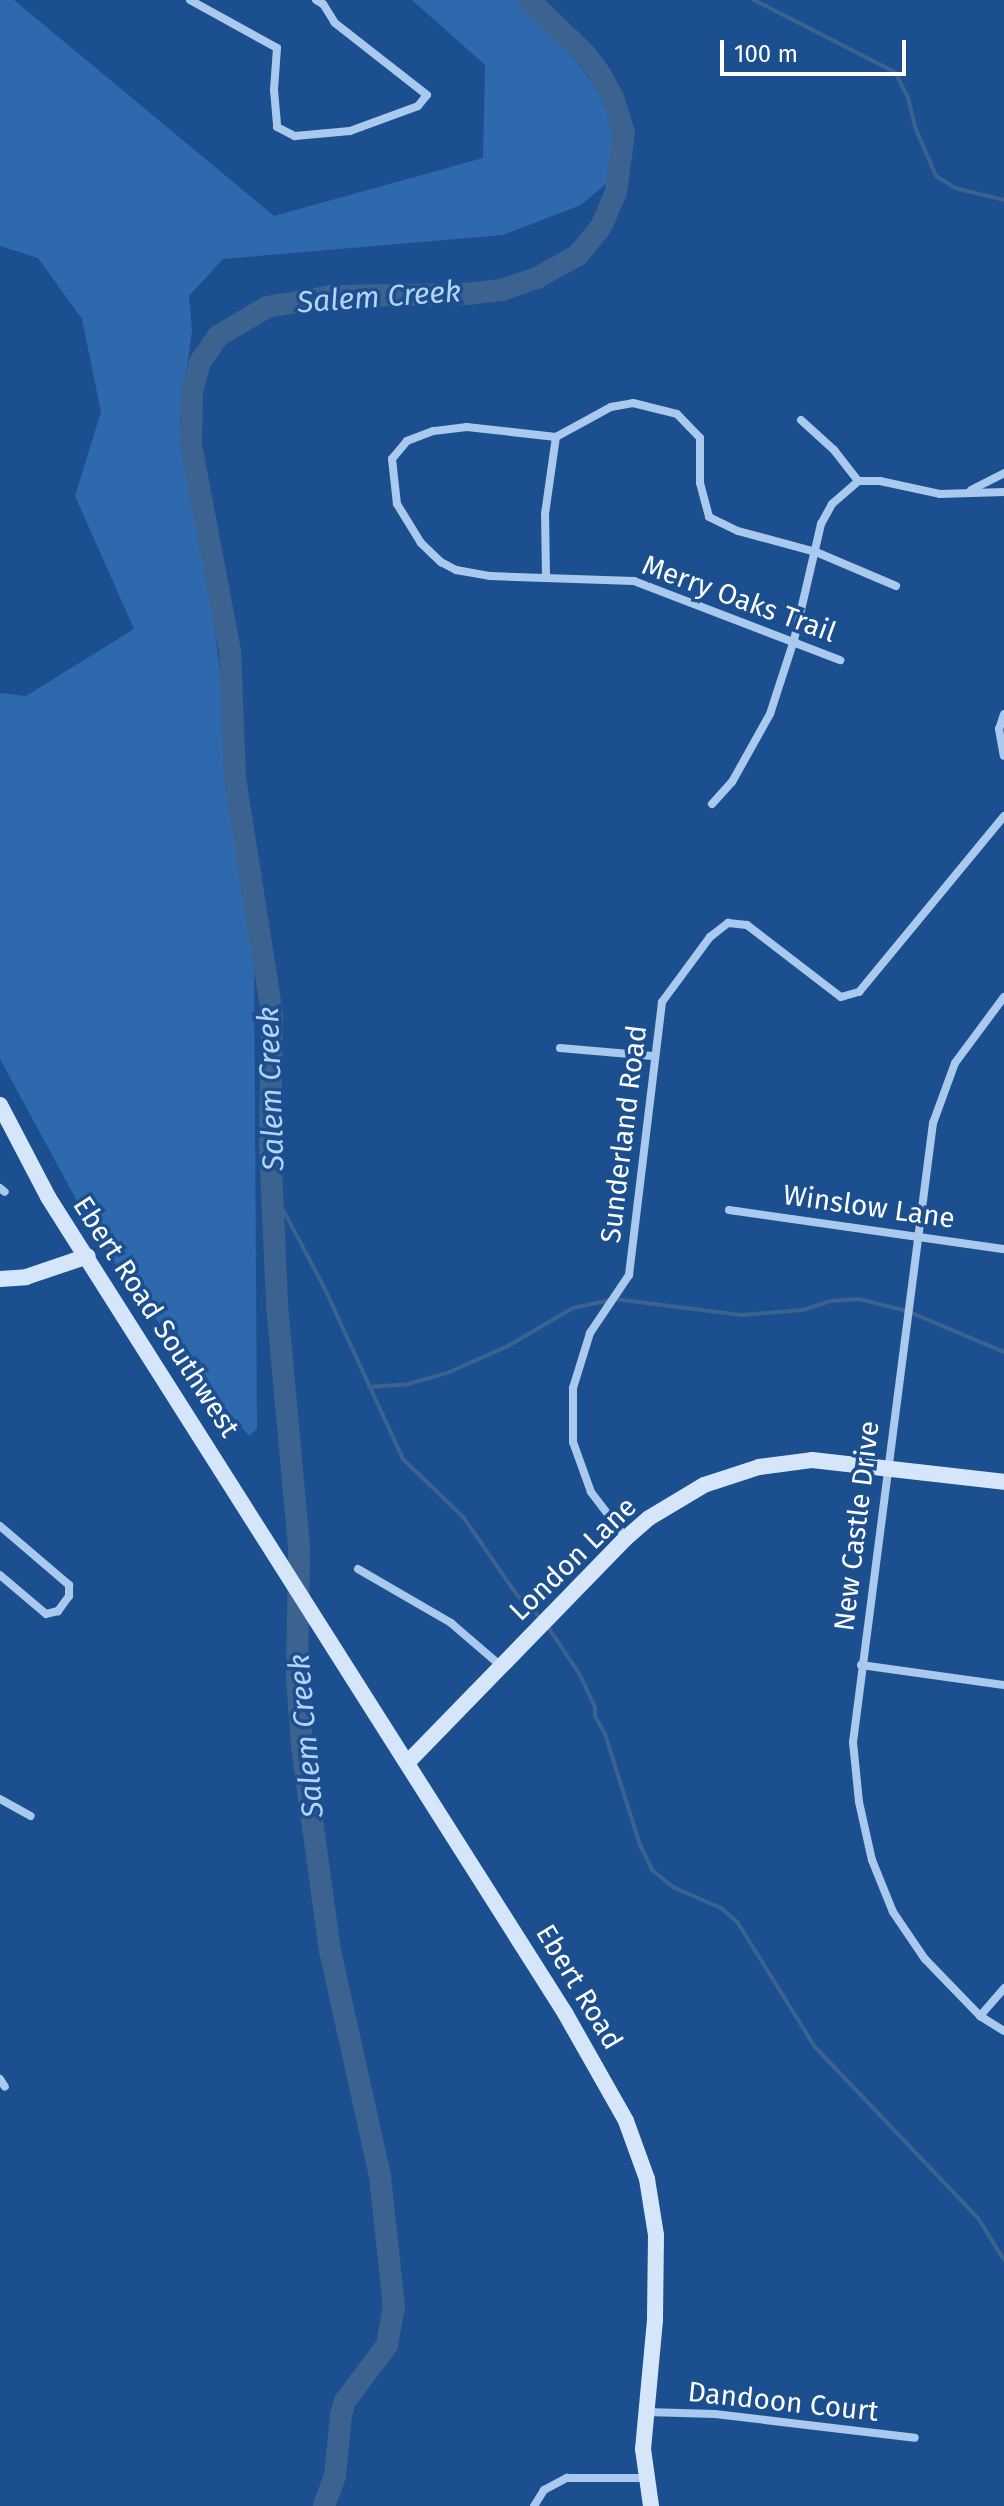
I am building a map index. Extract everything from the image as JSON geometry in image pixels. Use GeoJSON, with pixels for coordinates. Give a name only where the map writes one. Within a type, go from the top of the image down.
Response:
{"type":"FeatureCollection","features":[{"type":"Feature","properties":{"kind":"main road","name":"Ebert Road Southwest"},"geometry":{"type":"LineString","coordinates":[[0,1105],[48,1197],[276,1552]]}},
{"type":"Feature","properties":{"kind":"main road"},"geometry":{"type":"LineString","coordinates":[[0,1279],[26,1277],[88,1256]]}},
{"type":"Feature","properties":{"kind":"main road","name":"London Lane"},"geometry":{"type":"LineString","coordinates":[[408,1762],[626,1538],[672,1503],[733,1474],[788,1461],[839,1461],[1004,1482]]}},
{"type":"Feature","properties":{"kind":"main road","name":"Ebert Road"},"geometry":{"type":"LineString","coordinates":[[276,1552],[565,2013],[614,2095],[637,2147],[652,2207],[656,2248],[655,2320],[646,2412],[646,2478],[651,2506]]}},
{"type":"Feature","properties":{"kind":"street"},"geometry":{"type":"LineString","coordinates":[[190,0],[277,48],[274,90],[277,127],[295,136],[350,131],[418,106],[427,95],[335,23],[323,4],[316,0]]}},
{"type":"Feature","properties":{"kind":"street"},"geometry":{"type":"LineString","coordinates":[[546,576],[545,514],[556,437],[585,419],[622,404],[667,409],[690,425],[700,438],[700,483],[709,517],[738,531],[816,552],[896,586]]}},
{"type":"Feature","properties":{"kind":"street"},"geometry":{"type":"LineString","coordinates":[[801,420],[834,450],[858,481]]}},
{"type":"Feature","properties":{"kind":"street","name":"Merry Oaks Trail"},"geometry":{"type":"LineString","coordinates":[[556,437],[489,428],[450,428],[407,441],[392,459],[397,504],[421,543],[441,562],[473,574],[634,581],[840,660]]}},
{"type":"Feature","properties":{"kind":"street"},"geometry":{"type":"LineString","coordinates":[[970,490],[1004,473]]}},
{"type":"Feature","properties":{"kind":"street"},"geometry":{"type":"LineString","coordinates":[[712,804],[732,782],[770,714],[794,640],[821,524],[832,504],[858,481],[880,481],[940,494],[970,490],[1004,492]]}},
{"type":"Feature","properties":{"kind":"street"},"geometry":{"type":"LineString","coordinates":[[1004,714],[999,729],[1004,756]]}},
{"type":"Feature","properties":{"kind":"street","name":"Sunderland Road"},"geometry":{"type":"LineString","coordinates":[[626,1538],[591,1492],[573,1442],[573,1388],[590,1333],[629,1275],[653,1056],[662,1002],[710,937],[728,923],[747,925],[841,997],[859,992],[1004,816]]}},
{"type":"Feature","properties":{"kind":"street","name":"New Castle Drive"},"geometry":{"type":"LineString","coordinates":[[1004,997],[955,1063],[937,1111],[886,1466],[853,1742],[859,1802],[872,1860],[893,1912],[925,1959],[980,2016],[1004,2031]]}},
{"type":"Feature","properties":{"kind":"street"},"geometry":{"type":"LineString","coordinates":[[560,1048],[653,1056]]}},
{"type":"Feature","properties":{"kind":"street","name":"Winslow Lane"},"geometry":{"type":"LineString","coordinates":[[729,1210],[917,1234],[1004,1249]]}},
{"type":"Feature","properties":{"kind":"street"},"geometry":{"type":"LineString","coordinates":[[0,1575],[46,1614],[58,1611],[69,1596],[69,1585],[1,1529]]}},
{"type":"Feature","properties":{"kind":"street"},"geometry":{"type":"LineString","coordinates":[[358,1569],[451,1623],[502,1666]]}},
{"type":"Feature","properties":{"kind":"street"},"geometry":{"type":"LineString","coordinates":[[861,1665],[1004,1685]]}},
{"type":"Feature","properties":{"kind":"street"},"geometry":{"type":"LineString","coordinates":[[0,1799],[31,1816]]}},
{"type":"Feature","properties":{"kind":"street"},"geometry":{"type":"LineString","coordinates":[[980,2016],[1004,1988]]}},
{"type":"Feature","properties":{"kind":"street","name":"Dandoon Court"},"geometry":{"type":"LineString","coordinates":[[646,2412],[715,2414],[915,2438]]}},
{"type":"Feature","properties":{"kind":"street"},"geometry":{"type":"LineString","coordinates":[[534,2506],[544,2490],[567,2478],[646,2478]]}},
{"type":"Feature","properties":{"kind":"shaded area"},"geometry":{"type":"Polygon","coordinates":[[[0,0],[14,0],[274,216],[483,158],[485,65],[412,0],[518,0],[576,61],[607,102],[618,141],[608,182],[581,205],[503,235],[223,259],[189,296],[192,330],[180,421],[192,508],[209,580],[254,959],[257,1429],[249,1436],[195,1372],[97,1238],[0,1059],[0,693],[26,696],[134,629],[75,496],[101,412],[82,319],[38,258],[0,246],[0,0]]]}},
{"type":"Feature","properties":{"kind":"waterway","name":"Salem Creek"},"geometry":{"type":"LineString","coordinates":[[324,2506],[335,2476],[345,2401],[387,2345],[394,2307],[380,2176],[330,1951],[302,1746],[297,1678],[299,1547],[277,1304],[270,1141],[272,1014],[235,779],[230,651],[191,445],[192,392],[200,362],[218,336],[267,307],[332,296],[467,294],[502,290],[537,278],[578,255],[601,227],[616,191],[624,133],[613,98],[601,75],[585,54],[529,0]]}},
{"type":"Feature","properties":{"kind":"waterway"},"geometry":{"type":"LineString","coordinates":[[754,0],[895,72],[908,98],[915,127],[936,176],[955,188],[1004,200]]}},
{"type":"Feature","properties":{"kind":"waterway"},"geometry":{"type":"LineString","coordinates":[[273,1191],[323,1285],[403,1459],[464,1518],[517,1595],[543,1620]]}},
{"type":"Feature","properties":{"kind":"waterway"},"geometry":{"type":"LineString","coordinates":[[369,1387],[408,1384],[447,1373],[506,1347],[573,1308],[615,1299],[741,1315],[803,1310],[830,1301],[859,1299],[907,1311],[1004,1352]]}},
{"type":"Feature","properties":{"kind":"waterway"},"geometry":{"type":"LineString","coordinates":[[548,1627],[580,1675],[595,1707],[595,1716],[605,1734],[640,1845],[652,1870],[673,1887],[721,1908],[738,1923],[815,2047],[978,2218],[1004,2260]]}}]}
